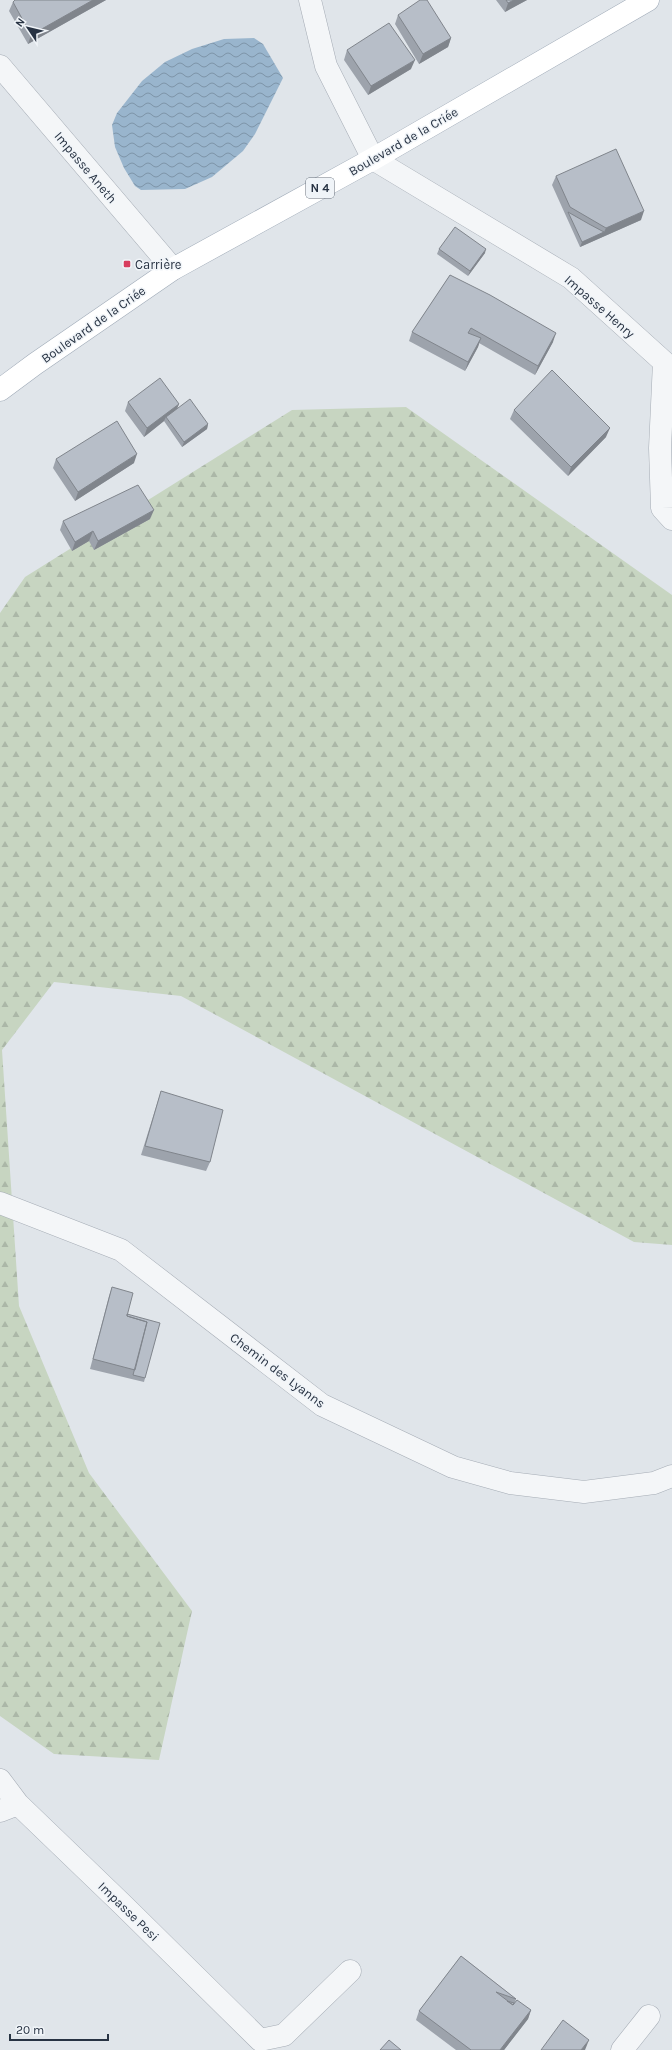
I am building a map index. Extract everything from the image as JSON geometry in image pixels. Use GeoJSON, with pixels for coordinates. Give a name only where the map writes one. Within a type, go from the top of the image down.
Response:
{"type":"FeatureCollection","features":[{"type":"Feature","properties":{"kind":"main road","name":"Boulevard de la Criée"},"geometry":{"type":"LineString","coordinates":[[0,390],[35,364],[173,269],[373,159],[648,0]]}},
{"type":"Feature","properties":{"kind":"street"},"geometry":{"type":"LineString","coordinates":[[310,0],[326,66],[373,159]]}},
{"type":"Feature","properties":{"kind":"street","name":"Impasse Aneth"},"geometry":{"type":"LineString","coordinates":[[0,66],[173,269]]}},
{"type":"Feature","properties":{"kind":"street","name":"Impasse Henry"},"geometry":{"type":"LineString","coordinates":[[373,159],[571,278],[664,362],[660,448],[662,508],[672,519]]}},
{"type":"Feature","properties":{"kind":"street","name":"Chemin des Lyanns"},"geometry":{"type":"LineString","coordinates":[[0,1203],[121,1250],[322,1406],[453,1466],[510,1483],[584,1492],[654,1483],[672,1476]]}},
{"type":"Feature","properties":{"kind":"street","name":"Impasse Pesi"},"geometry":{"type":"LineString","coordinates":[[0,1780],[9,1808],[123,1905],[260,2040],[284,2035],[350,1971]]}},
{"type":"Feature","properties":{"kind":"street"},"geometry":{"type":"LineString","coordinates":[[622,2050],[649,2016]]}},
{"type":"Feature","properties":{"kind":"green space"},"geometry":{"type":"Polygon","coordinates":[[[406,407],[672,595],[672,1245],[634,1242],[181,996],[54,982],[2,1050],[19,1306],[89,1473],[192,1611],[159,1760],[54,1754],[0,1716],[0,613],[25,577],[292,410],[406,407]]]}},
{"type":"Feature","properties":{"kind":"water"},"geometry":{"type":"Polygon","coordinates":[[[254,38],[263,44],[283,78],[255,134],[243,151],[212,177],[185,189],[141,190],[135,186],[124,168],[115,147],[112,125],[117,113],[142,81],[165,62],[192,49],[224,39],[254,38]]]}},
{"type":"Feature","properties":{"kind":"building"},"geometry":{"type":"Polygon","coordinates":[[[15,0],[93,0],[31,35],[13,2],[15,0]]]}},
{"type":"Feature","properties":{"kind":"building"},"geometry":{"type":"Polygon","coordinates":[[[420,0],[427,0],[451,38],[423,54],[398,15],[420,0]]]}},
{"type":"Feature","properties":{"kind":"building"},"geometry":{"type":"Polygon","coordinates":[[[506,0],[514,0],[508,3],[506,0]]]}},
{"type":"Feature","properties":{"kind":"building"},"geometry":{"type":"Polygon","coordinates":[[[389,23],[415,60],[371,86],[347,50],[389,23]]]}},
{"type":"Feature","properties":{"kind":"building"},"geometry":{"type":"Polygon","coordinates":[[[616,149],[644,211],[606,228],[570,207],[556,176],[616,149]]]}},
{"type":"Feature","properties":{"kind":"building"},"geometry":{"type":"Polygon","coordinates":[[[568,212],[589,224],[604,232],[582,242],[568,212]]]}},
{"type":"Feature","properties":{"kind":"building"},"geometry":{"type":"Polygon","coordinates":[[[455,227],[486,249],[470,271],[439,249],[455,227]]]}},
{"type":"Feature","properties":{"kind":"building"},"geometry":{"type":"Polygon","coordinates":[[[450,275],[490,295],[556,333],[538,366],[471,328],[468,333],[481,338],[468,362],[412,332],[450,275]]]}},
{"type":"Feature","properties":{"kind":"building"},"geometry":{"type":"Polygon","coordinates":[[[552,370],[610,428],[571,467],[514,410],[552,370]]]}},
{"type":"Feature","properties":{"kind":"building"},"geometry":{"type":"Polygon","coordinates":[[[160,378],[179,404],[147,428],[128,402],[160,378]]]}},
{"type":"Feature","properties":{"kind":"building"},"geometry":{"type":"Polygon","coordinates":[[[190,399],[208,424],[184,442],[166,417],[190,399]]]}},
{"type":"Feature","properties":{"kind":"building"},"geometry":{"type":"Polygon","coordinates":[[[117,421],[137,454],[78,492],[56,459],[117,421]]]}},
{"type":"Feature","properties":{"kind":"building"},"geometry":{"type":"Polygon","coordinates":[[[138,485],[154,510],[98,541],[93,531],[75,542],[63,521],[138,485]]]}},
{"type":"Feature","properties":{"kind":"building"},"geometry":{"type":"Polygon","coordinates":[[[161,1091],[223,1110],[210,1162],[145,1146],[161,1091]]]}},
{"type":"Feature","properties":{"kind":"building"},"geometry":{"type":"Polygon","coordinates":[[[112,1287],[133,1293],[127,1316],[147,1322],[135,1370],[93,1359],[112,1287]]]}},
{"type":"Feature","properties":{"kind":"building"},"geometry":{"type":"Polygon","coordinates":[[[127,1314],[160,1323],[145,1378],[133,1375],[147,1322],[127,1316],[127,1314]]]}},
{"type":"Feature","properties":{"kind":"building"},"geometry":{"type":"Polygon","coordinates":[[[461,1956],[516,1999],[496,1992],[513,2005],[517,2000],[531,2010],[500,2050],[471,2050],[419,2011],[461,1956]]]}},
{"type":"Feature","properties":{"kind":"building"},"geometry":{"type":"Polygon","coordinates":[[[563,2020],[589,2040],[581,2050],[541,2050],[563,2020]]]}},
{"type":"Feature","properties":{"kind":"building"},"geometry":{"type":"Polygon","coordinates":[[[389,2040],[401,2050],[380,2050],[389,2040]]]}},
{"type":"Feature","properties":{"kind":"place","name":"Carrière"},"geometry":{"type":"Point","coordinates":[127,264]}}]}
